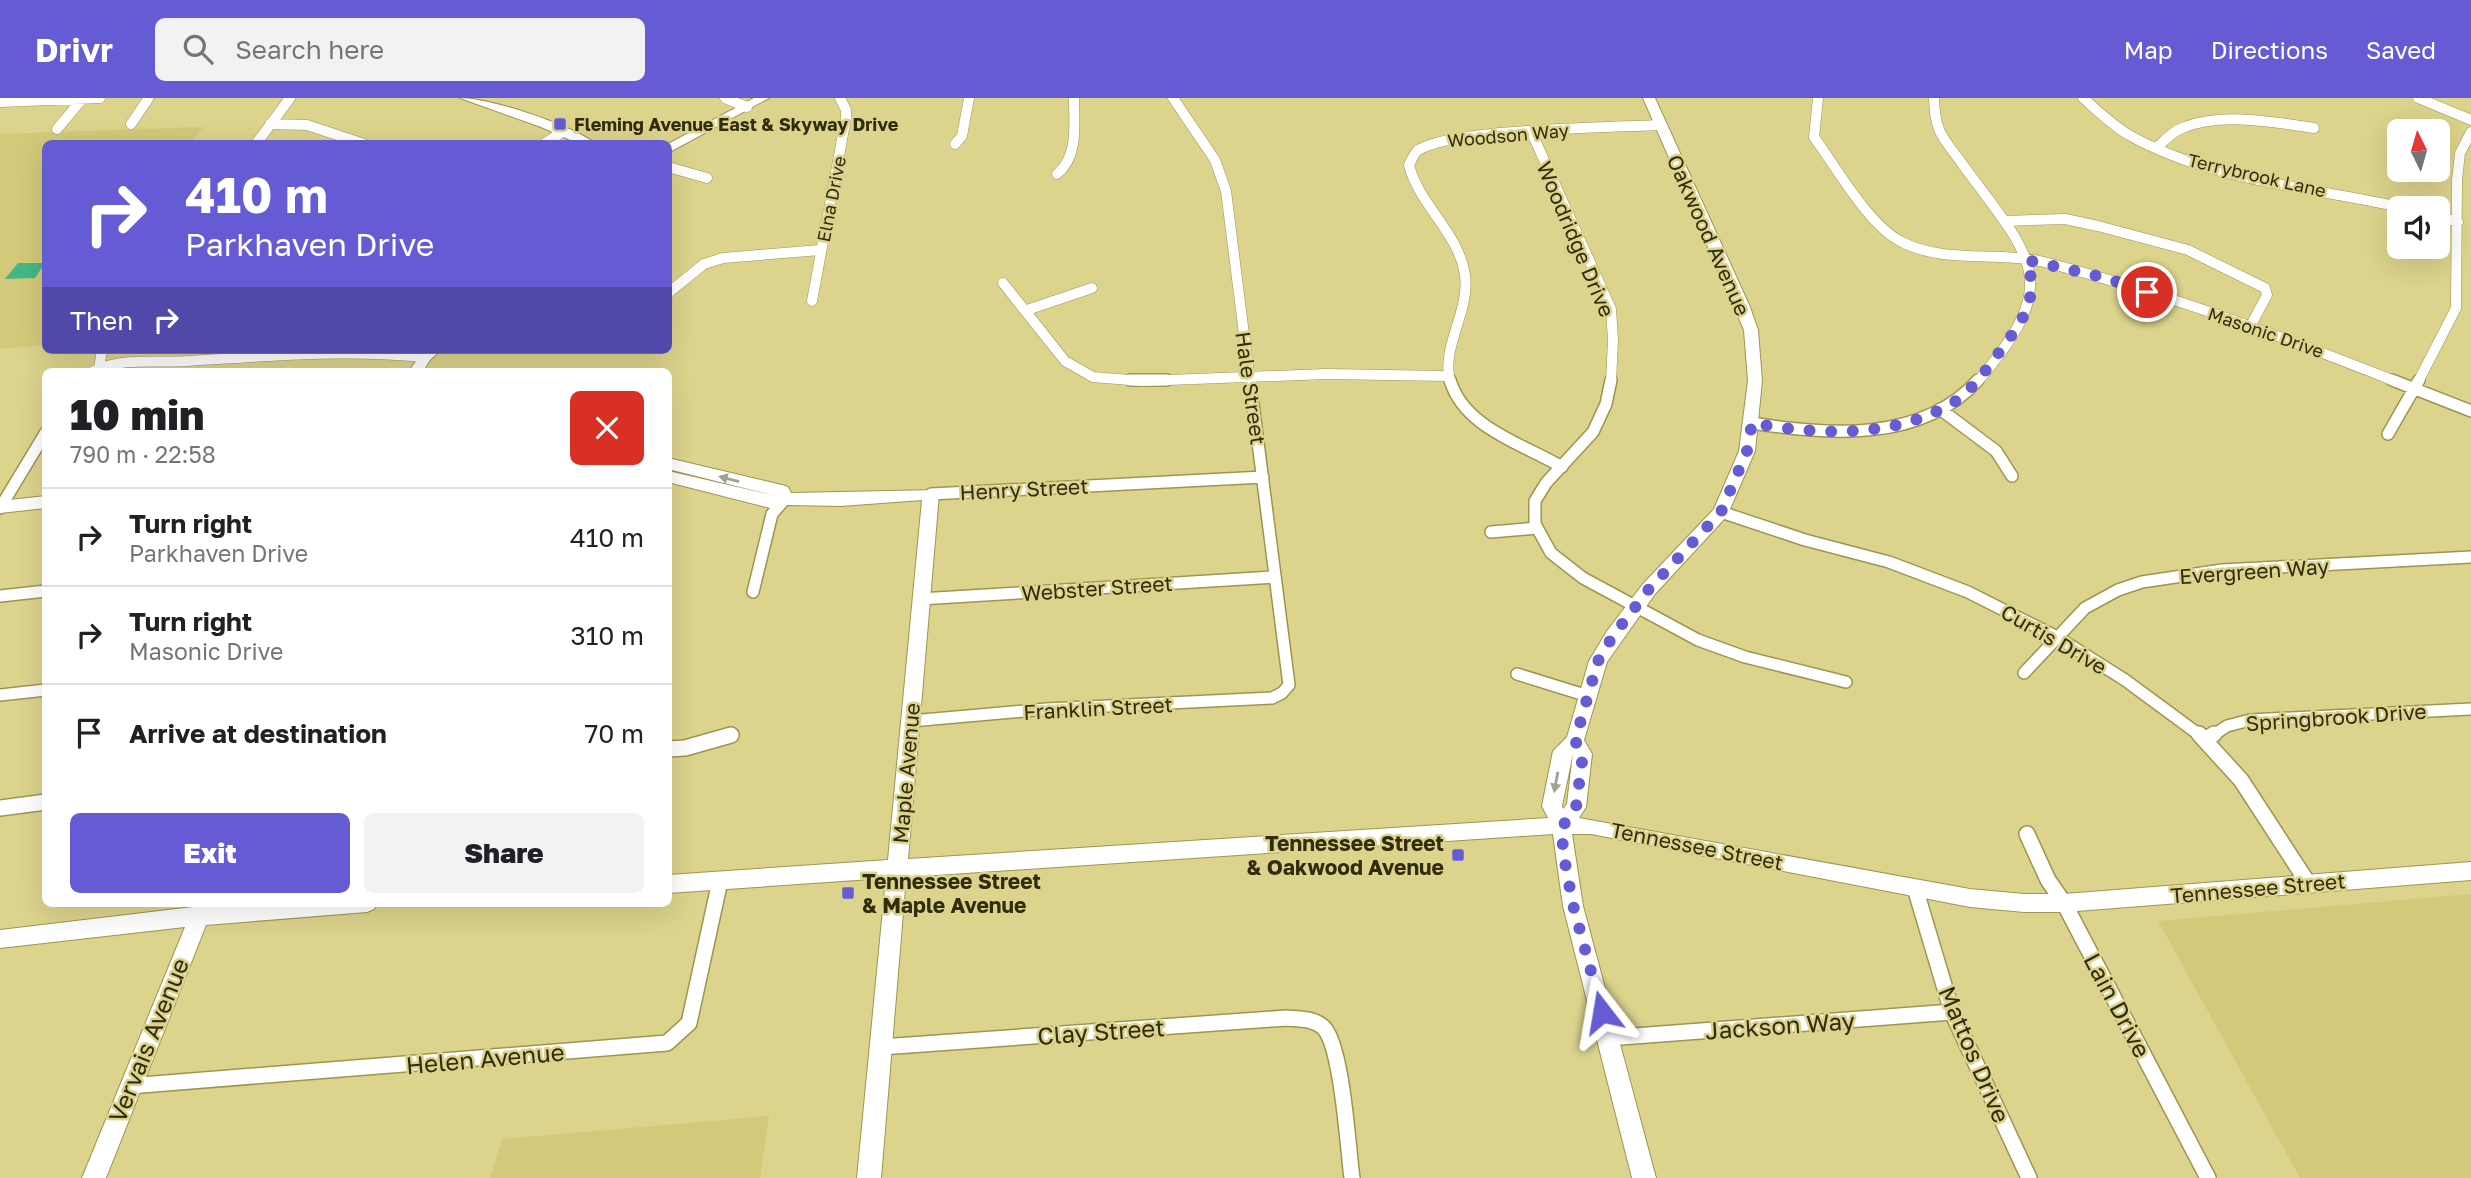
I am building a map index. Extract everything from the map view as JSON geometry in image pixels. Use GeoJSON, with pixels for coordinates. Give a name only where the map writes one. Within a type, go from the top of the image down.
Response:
{"type":"FeatureCollection","features":[{"type":"Feature","properties":{"kind":"main road"},"geometry":{"type":"LineString","coordinates":[[466,98],[581,140]]}},
{"type":"Feature","properties":{"kind":"main road"},"geometry":{"type":"LineString","coordinates":[[672,147],[763,98]]}},
{"type":"Feature","properties":{"kind":"main road","name":"Oakwood Avenue"},"geometry":{"type":"LineString","coordinates":[[1562,827],[1576,807],[1583,754],[1575,741],[1598,661],[1613,636],[1649,589],[1721,512],[1747,451],[1752,423],[1755,381],[1751,330],[1648,98]]}},
{"type":"Feature","properties":{"kind":"main road","name":"Henry Street"},"geometry":{"type":"LineString","coordinates":[[672,464],[782,491],[785,499]]}},
{"type":"Feature","properties":{"kind":"main road","name":"Henry Street"},"geometry":{"type":"LineString","coordinates":[[672,477],[774,503],[785,499],[841,500],[931,494]]}},
{"type":"Feature","properties":{"kind":"main road","name":"Maple Avenue"},"geometry":{"type":"LineString","coordinates":[[869,1178],[931,494]]}},
{"type":"Feature","properties":{"kind":"main road"},"geometry":{"type":"LineString","coordinates":[[0,507],[42,502]]}},
{"type":"Feature","properties":{"kind":"main road","name":"Tennessee Street"},"geometry":{"type":"LineString","coordinates":[[672,884],[1446,831],[1591,826],[1970,898],[2024,903],[2064,903],[2471,871]]}},
{"type":"Feature","properties":{"kind":"main road"},"geometry":{"type":"LineString","coordinates":[[1562,827],[1563,852],[1573,905],[1644,1178]]}},
{"type":"Feature","properties":{"kind":"main road"},"geometry":{"type":"LineString","coordinates":[[0,939],[202,910],[273,907]]}},
{"type":"Feature","properties":{"kind":"main road","name":"Vervais Avenue"},"geometry":{"type":"LineString","coordinates":[[94,1178],[202,910]]}},
{"type":"Feature","properties":{"kind":"street"},"geometry":{"type":"LineString","coordinates":[[0,102],[100,98]]}},
{"type":"Feature","properties":{"kind":"street"},"geometry":{"type":"LineString","coordinates":[[131,124],[148,99],[138,98]]}},
{"type":"Feature","properties":{"kind":"street"},"geometry":{"type":"LineString","coordinates":[[259,140],[289,98]]}},
{"type":"Feature","properties":{"kind":"street"},"geometry":{"type":"LineString","coordinates":[[725,98],[747,107]]}},
{"type":"Feature","properties":{"kind":"street","name":"Elna Drive"},"geometry":{"type":"LineString","coordinates":[[812,301],[846,118],[846,110],[840,98]]}},
{"type":"Feature","properties":{"kind":"street"},"geometry":{"type":"LineString","coordinates":[[955,144],[962,136],[969,98]]}},
{"type":"Feature","properties":{"kind":"street"},"geometry":{"type":"LineString","coordinates":[[1057,174],[1064,170],[1070,160],[1074,98]]}},
{"type":"Feature","properties":{"kind":"street","name":"Hale Street"},"geometry":{"type":"LineString","coordinates":[[1173,98],[1222,172],[1289,685],[1283,691]]}},
{"type":"Feature","properties":{"kind":"street","name":"Masonic Drive"},"geometry":{"type":"LineString","coordinates":[[1818,98],[1814,137],[1879,226],[1894,239],[1937,252],[2027,260],[2106,278],[2251,325],[2471,411]]}},
{"type":"Feature","properties":{"kind":"street"},"geometry":{"type":"LineString","coordinates":[[1752,423],[1783,429],[1851,431],[1913,421],[1940,409],[1969,390],[2022,319],[2031,299],[2033,282],[2021,244],[1940,133],[1935,124],[1934,98]]}},
{"type":"Feature","properties":{"kind":"street","name":"Terrybrook Lane"},"geometry":{"type":"LineString","coordinates":[[2083,98],[2114,124],[2156,148],[2235,173],[2387,204]]}},
{"type":"Feature","properties":{"kind":"street"},"geometry":{"type":"LineString","coordinates":[[2417,98],[2471,120]]}},
{"type":"Feature","properties":{"kind":"street"},"geometry":{"type":"LineString","coordinates":[[57,129],[83,99]]}},
{"type":"Feature","properties":{"kind":"street"},"geometry":{"type":"LineString","coordinates":[[2156,148],[2180,128],[2205,122],[2265,123],[2314,128]]}},
{"type":"Feature","properties":{"kind":"street"},"geometry":{"type":"LineString","coordinates":[[270,124],[307,125],[352,140]]}},
{"type":"Feature","properties":{"kind":"street","name":"Woodson Way"},"geometry":{"type":"LineString","coordinates":[[1447,376],[1461,315],[1465,277],[1458,252],[1412,177],[1409,165],[1418,151],[1440,141],[1472,135],[1658,125]]}},
{"type":"Feature","properties":{"kind":"street","name":"Woodridge Drive"},"geometry":{"type":"LineString","coordinates":[[1531,131],[1611,309],[1614,341],[1605,405],[1592,433],[1536,499],[1533,511],[1537,528]]}},
{"type":"Feature","properties":{"kind":"street"},"geometry":{"type":"LineString","coordinates":[[550,140],[562,132]]}},
{"type":"Feature","properties":{"kind":"street"},"geometry":{"type":"LineString","coordinates":[[2388,434],[2456,309],[2457,180],[2460,153],[2471,132]]}},
{"type":"Feature","properties":{"kind":"street"},"geometry":{"type":"LineString","coordinates":[[672,168],[707,178]]}},
{"type":"Feature","properties":{"kind":"street"},"geometry":{"type":"LineString","coordinates":[[2004,221],[2065,219],[2202,256],[2265,288],[2267,295],[2251,325]]}},
{"type":"Feature","properties":{"kind":"street"},"geometry":{"type":"LineString","coordinates":[[2450,220],[2458,222]]}},
{"type":"Feature","properties":{"kind":"street"},"geometry":{"type":"LineString","coordinates":[[2458,249],[2471,253]]}},
{"type":"Feature","properties":{"kind":"street"},"geometry":{"type":"LineString","coordinates":[[672,290],[704,264],[723,258],[820,250]]}},
{"type":"Feature","properties":{"kind":"street"},"geometry":{"type":"LineString","coordinates":[[1003,283],[1065,361],[1093,377],[1142,381],[1326,374],[1447,376],[1465,408],[1485,423],[1562,467]]}},
{"type":"Feature","properties":{"kind":"street"},"geometry":{"type":"LineString","coordinates":[[1027,310],[1092,288]]}},
{"type":"Feature","properties":{"kind":"street"},"geometry":{"type":"LineString","coordinates":[[100,368],[120,363],[224,354]]}},
{"type":"Feature","properties":{"kind":"street"},"geometry":{"type":"LineString","coordinates":[[1940,409],[1996,451],[2012,476]]}},
{"type":"Feature","properties":{"kind":"street"},"geometry":{"type":"LineString","coordinates":[[0,507],[42,439]]}},
{"type":"Feature","properties":{"kind":"street","name":"Henry Street"},"geometry":{"type":"LineString","coordinates":[[931,494],[1263,477]]}},
{"type":"Feature","properties":{"kind":"street"},"geometry":{"type":"LineString","coordinates":[[753,592],[772,514],[785,499]]}},
{"type":"Feature","properties":{"kind":"street","name":"Curtis Drive"},"geometry":{"type":"LineString","coordinates":[[1721,512],[1926,575],[1968,592],[2057,637],[2163,706],[2205,740],[2241,780],[2308,883]]}},
{"type":"Feature","properties":{"kind":"street"},"geometry":{"type":"LineString","coordinates":[[1491,532],[1537,528],[1556,560],[1636,609],[1712,646],[1846,682]]}},
{"type":"Feature","properties":{"kind":"street","name":"Evergreen Way"},"geometry":{"type":"LineString","coordinates":[[2024,673],[2073,617],[2094,601],[2141,582],[2183,575],[2269,568],[2471,557]]}},
{"type":"Feature","properties":{"kind":"street","name":"Webster Street"},"geometry":{"type":"LineString","coordinates":[[920,599],[1274,577]]}},
{"type":"Feature","properties":{"kind":"street"},"geometry":{"type":"LineString","coordinates":[[0,596],[42,591]]}},
{"type":"Feature","properties":{"kind":"street"},"geometry":{"type":"LineString","coordinates":[[1517,674],[1588,696]]}},
{"type":"Feature","properties":{"kind":"street"},"geometry":{"type":"LineString","coordinates":[[0,695],[42,690]]}},
{"type":"Feature","properties":{"kind":"street","name":"Franklin Street"},"geometry":{"type":"LineString","coordinates":[[911,721],[1046,709],[1272,698],[1283,691]]}},
{"type":"Feature","properties":{"kind":"street","name":"Springbrook Drive"},"geometry":{"type":"LineString","coordinates":[[2205,740],[2227,726],[2250,720],[2471,709]]}},
{"type":"Feature","properties":{"kind":"street"},"geometry":{"type":"LineString","coordinates":[[672,749],[685,748],[731,735]]}},
{"type":"Feature","properties":{"kind":"street"},"geometry":{"type":"LineString","coordinates":[[0,808],[42,803]]}},
{"type":"Feature","properties":{"kind":"street","name":"Lain Drive"},"geometry":{"type":"LineString","coordinates":[[2027,834],[2048,880],[2064,903],[2208,1178]]}},
{"type":"Feature","properties":{"kind":"street","name":"Helen Avenue"},"geometry":{"type":"LineString","coordinates":[[129,1086],[667,1043],[689,1023],[720,881]]}},
{"type":"Feature","properties":{"kind":"street","name":"Mattos Drive"},"geometry":{"type":"LineString","coordinates":[[1915,888],[1952,1012],[2029,1178]]}},
{"type":"Feature","properties":{"kind":"street","name":"Jackson Way"},"geometry":{"type":"LineString","coordinates":[[1608,1038],[1952,1012]]}},
{"type":"Feature","properties":{"kind":"street","name":"Clay Street"},"geometry":{"type":"LineString","coordinates":[[881,1047],[1286,1018],[1314,1021],[1327,1030],[1335,1051],[1352,1178]]}},
{"type":"Feature","properties":{"kind":"shaded area"},"geometry":{"type":"Polygon","coordinates":[[[203,127],[193,140],[42,140],[42,345],[0,349],[0,134],[203,127]]]}},
{"type":"Feature","properties":{"kind":"shaded area"},"geometry":{"type":"Polygon","coordinates":[[[2471,894],[2471,1178],[2300,1178],[2158,921],[2471,894]]]}},
{"type":"Feature","properties":{"kind":"shaded area"},"geometry":{"type":"Polygon","coordinates":[[[769,1116],[760,1178],[490,1178],[502,1139],[769,1116]]]}},
{"type":"Feature","properties":{"kind":"green space"},"geometry":{"type":"Polygon","coordinates":[[[18,263],[42,263],[35,278],[5,279],[18,263]]]}},
{"type":"Feature","properties":{"kind":"place","name":"Fleming Avenue East & Skyway Drive"},"geometry":{"type":"Point","coordinates":[560,124]}},
{"type":"Feature","properties":{"kind":"place","name":"Tennessee Street & Oakwood Avenue"},"geometry":{"type":"Point","coordinates":[1458,855]}},
{"type":"Feature","properties":{"kind":"place","name":"Tennessee Street & Maple Avenue"},"geometry":{"type":"Point","coordinates":[848,893]}},
{"type":"Feature","properties":{"kind":"route"},"geometry":{"type":"LineString","coordinates":[[1602,1012],[1573,905],[1563,852],[1562,827],[1576,807],[1583,754],[1575,741],[1598,661],[1613,636],[1649,589],[1721,512],[1747,451],[1752,423],[1783,429],[1851,431],[1913,421],[1955,402],[1989,366],[2022,319],[2031,299],[2033,282],[2027,260],[2106,278],[2147,292]]}}]}
